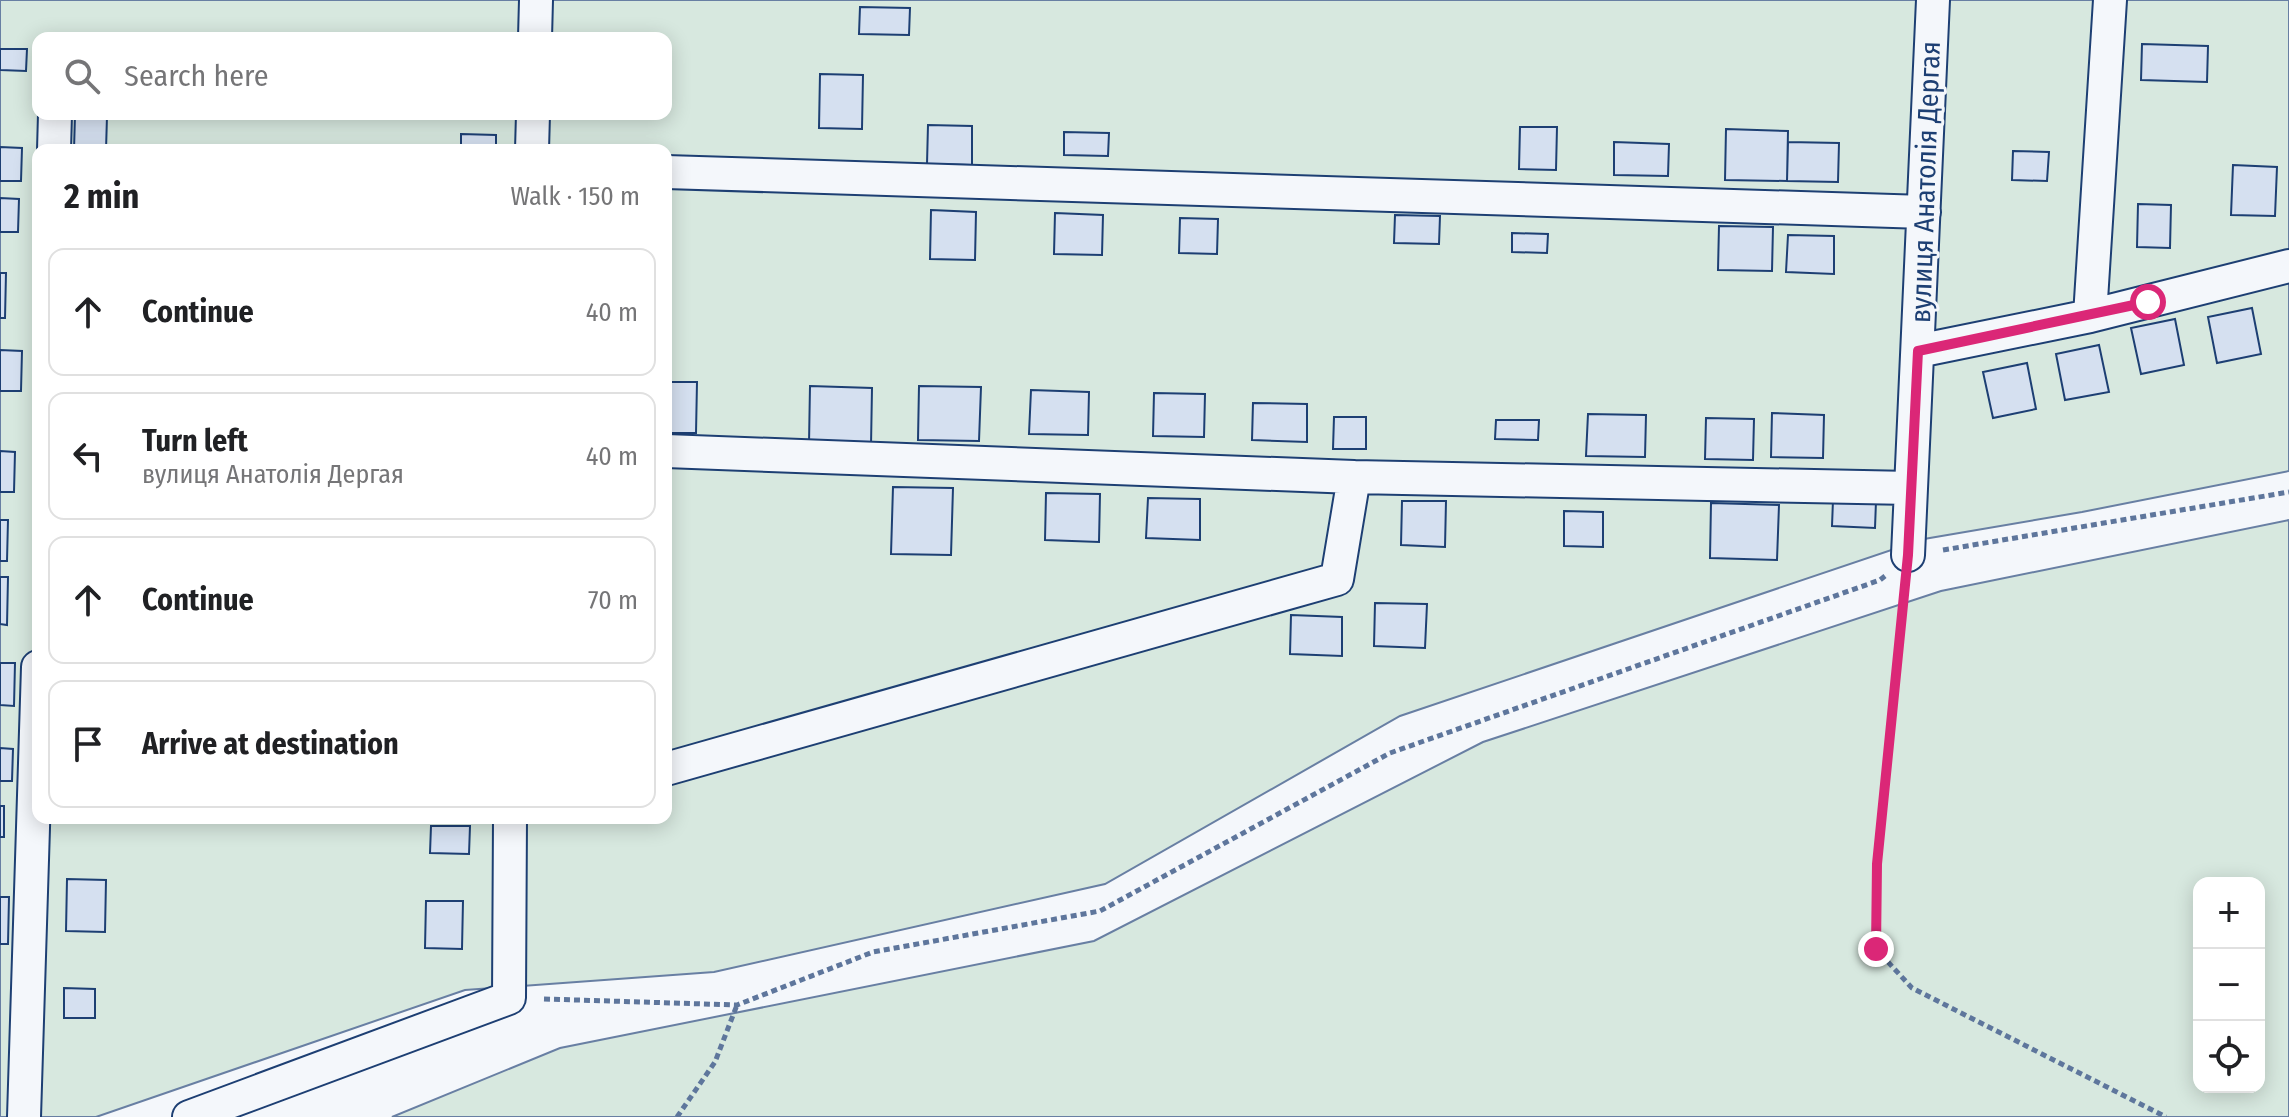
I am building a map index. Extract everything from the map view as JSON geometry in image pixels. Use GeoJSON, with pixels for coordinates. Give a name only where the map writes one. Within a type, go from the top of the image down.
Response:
{"type":"FeatureCollection","features":[{"type":"Feature","properties":{"kind":"street"},"geometry":{"type":"LineString","coordinates":[[535,32],[536,0]]}},
{"type":"Feature","properties":{"kind":"street","name":"вулиця Анатолія Дергая"},"geometry":{"type":"LineString","coordinates":[[1908,555],[1933,0]]}},
{"type":"Feature","properties":{"kind":"street"},"geometry":{"type":"LineString","coordinates":[[2090,316],[2110,0]]}},
{"type":"Feature","properties":{"kind":"street"},"geometry":{"type":"LineString","coordinates":[[54,144],[55,120]]}},
{"type":"Feature","properties":{"kind":"street"},"geometry":{"type":"LineString","coordinates":[[532,144],[533,120]]}},
{"type":"Feature","properties":{"kind":"street"},"geometry":{"type":"LineString","coordinates":[[672,172],[1924,212]]}},
{"type":"Feature","properties":{"kind":"street"},"geometry":{"type":"LineString","coordinates":[[1918,351],[2090,316],[2289,266]]}},
{"type":"Feature","properties":{"kind":"street"},"geometry":{"type":"LineString","coordinates":[[672,451],[1354,477],[1911,488]]}},
{"type":"Feature","properties":{"kind":"street"},"geometry":{"type":"LineString","coordinates":[[672,767],[1337,579],[1354,477]]}},
{"type":"Feature","properties":{"kind":"street"},"geometry":{"type":"LineString","coordinates":[[24,1117],[33,824]]}},
{"type":"Feature","properties":{"kind":"street"},"geometry":{"type":"LineString","coordinates":[[189,1117],[509,998],[510,824]]}},
{"type":"Feature","properties":{"kind":"path"},"geometry":{"type":"LineString","coordinates":[[509,998],[737,1005],[873,952],[1100,911],[1390,753],[1880,580],[1908,555],[2289,492]]}},
{"type":"Feature","properties":{"kind":"path"},"geometry":{"type":"LineString","coordinates":[[1908,555],[1877,864],[1876,949],[1912,988],[2166,1117]]}},
{"type":"Feature","properties":{"kind":"path"},"geometry":{"type":"LineString","coordinates":[[677,1117],[715,1062],[737,1005]]}},
{"type":"Feature","properties":{"kind":"shaded area"},"geometry":{"type":"Polygon","coordinates":[[[0,0],[2289,0],[2289,471],[1924,539],[1400,716],[1105,884],[714,972],[465,990],[96,1117],[0,1117],[0,0]]]}},
{"type":"Feature","properties":{"kind":"shaded area"},"geometry":{"type":"Polygon","coordinates":[[[2289,520],[2289,1117],[392,1117],[560,1048],[1094,941],[1483,742],[1941,591],[2289,520]]]}},
{"type":"Feature","properties":{"kind":"building"},"geometry":{"type":"Polygon","coordinates":[[[860,7],[910,8],[909,35],[859,34],[860,7]]]}},
{"type":"Feature","properties":{"kind":"building"},"geometry":{"type":"Polygon","coordinates":[[[2142,44],[2208,46],[2207,82],[2141,80],[2142,44]]]}},
{"type":"Feature","properties":{"kind":"building"},"geometry":{"type":"Polygon","coordinates":[[[0,49],[27,49],[26,71],[0,70],[0,49]]]}},
{"type":"Feature","properties":{"kind":"building"},"geometry":{"type":"Polygon","coordinates":[[[820,74],[863,75],[862,129],[819,128],[820,74]]]}},
{"type":"Feature","properties":{"kind":"building"},"geometry":{"type":"Polygon","coordinates":[[[75,120],[107,120],[106,144],[74,144],[75,120]]]}},
{"type":"Feature","properties":{"kind":"building"},"geometry":{"type":"Polygon","coordinates":[[[928,125],[972,126],[972,165],[927,164],[928,125]]]}},
{"type":"Feature","properties":{"kind":"building"},"geometry":{"type":"Polygon","coordinates":[[[1520,127],[1557,127],[1556,170],[1519,169],[1520,127]]]}},
{"type":"Feature","properties":{"kind":"building"},"geometry":{"type":"Polygon","coordinates":[[[1726,129],[1788,131],[1787,181],[1725,180],[1726,129]]]}},
{"type":"Feature","properties":{"kind":"building"},"geometry":{"type":"Polygon","coordinates":[[[1064,132],[1109,133],[1108,156],[1064,155],[1064,132]]]}},
{"type":"Feature","properties":{"kind":"building"},"geometry":{"type":"Polygon","coordinates":[[[461,134],[496,135],[496,144],[461,144],[461,134]]]}},
{"type":"Feature","properties":{"kind":"building"},"geometry":{"type":"Polygon","coordinates":[[[1614,142],[1669,144],[1668,176],[1614,175],[1614,142]]]}},
{"type":"Feature","properties":{"kind":"building"},"geometry":{"type":"Polygon","coordinates":[[[1788,142],[1839,143],[1838,182],[1787,181],[1788,142]]]}},
{"type":"Feature","properties":{"kind":"building"},"geometry":{"type":"Polygon","coordinates":[[[0,147],[22,148],[21,181],[0,181],[0,147]]]}},
{"type":"Feature","properties":{"kind":"building"},"geometry":{"type":"Polygon","coordinates":[[[2013,151],[2049,152],[2047,181],[2012,180],[2013,151]]]}},
{"type":"Feature","properties":{"kind":"building"},"geometry":{"type":"Polygon","coordinates":[[[2233,165],[2277,167],[2275,216],[2231,215],[2233,165]]]}},
{"type":"Feature","properties":{"kind":"building"},"geometry":{"type":"Polygon","coordinates":[[[0,198],[19,199],[18,232],[0,232],[0,198]]]}},
{"type":"Feature","properties":{"kind":"building"},"geometry":{"type":"Polygon","coordinates":[[[2138,204],[2171,205],[2170,248],[2137,247],[2138,204]]]}},
{"type":"Feature","properties":{"kind":"building"},"geometry":{"type":"Polygon","coordinates":[[[931,210],[976,212],[975,260],[930,259],[931,210]]]}},
{"type":"Feature","properties":{"kind":"building"},"geometry":{"type":"Polygon","coordinates":[[[1055,213],[1103,215],[1102,255],[1054,254],[1055,213]]]}},
{"type":"Feature","properties":{"kind":"building"},"geometry":{"type":"Polygon","coordinates":[[[1395,215],[1440,216],[1439,244],[1394,243],[1395,215]]]}},
{"type":"Feature","properties":{"kind":"building"},"geometry":{"type":"Polygon","coordinates":[[[1180,218],[1218,219],[1217,254],[1179,253],[1180,218]]]}},
{"type":"Feature","properties":{"kind":"building"},"geometry":{"type":"Polygon","coordinates":[[[1719,226],[1773,227],[1772,271],[1718,270],[1719,226]]]}},
{"type":"Feature","properties":{"kind":"building"},"geometry":{"type":"Polygon","coordinates":[[[1512,233],[1548,234],[1547,253],[1512,252],[1512,233]]]}},
{"type":"Feature","properties":{"kind":"building"},"geometry":{"type":"Polygon","coordinates":[[[1788,235],[1834,236],[1834,274],[1786,272],[1788,235]]]}},
{"type":"Feature","properties":{"kind":"building"},"geometry":{"type":"Polygon","coordinates":[[[0,273],[6,273],[5,318],[0,318],[0,273]]]}},
{"type":"Feature","properties":{"kind":"building"},"geometry":{"type":"Polygon","coordinates":[[[2252,308],[2261,354],[2217,363],[2208,317],[2252,308]]]}},
{"type":"Feature","properties":{"kind":"building"},"geometry":{"type":"Polygon","coordinates":[[[2175,319],[2184,365],[2141,374],[2131,328],[2175,319]]]}},
{"type":"Feature","properties":{"kind":"building"},"geometry":{"type":"Polygon","coordinates":[[[2099,345],[2109,392],[2065,400],[2056,354],[2099,345]]]}},
{"type":"Feature","properties":{"kind":"building"},"geometry":{"type":"Polygon","coordinates":[[[0,350],[22,351],[21,391],[0,391],[0,350]]]}},
{"type":"Feature","properties":{"kind":"building"},"geometry":{"type":"Polygon","coordinates":[[[2027,363],[2036,409],[1993,418],[1983,372],[2027,363]]]}},
{"type":"Feature","properties":{"kind":"building"},"geometry":{"type":"Polygon","coordinates":[[[672,382],[697,382],[696,433],[672,433],[672,382]]]}},
{"type":"Feature","properties":{"kind":"building"},"geometry":{"type":"Polygon","coordinates":[[[810,386],[872,388],[871,446],[809,444],[810,386]]]}},
{"type":"Feature","properties":{"kind":"building"},"geometry":{"type":"Polygon","coordinates":[[[919,386],[981,387],[979,441],[918,440],[919,386]]]}},
{"type":"Feature","properties":{"kind":"building"},"geometry":{"type":"Polygon","coordinates":[[[1031,390],[1089,392],[1088,435],[1029,434],[1031,390]]]}},
{"type":"Feature","properties":{"kind":"building"},"geometry":{"type":"Polygon","coordinates":[[[1154,393],[1205,394],[1204,437],[1153,436],[1154,393]]]}},
{"type":"Feature","properties":{"kind":"building"},"geometry":{"type":"Polygon","coordinates":[[[1253,403],[1307,404],[1307,442],[1252,440],[1253,403]]]}},
{"type":"Feature","properties":{"kind":"building"},"geometry":{"type":"Polygon","coordinates":[[[1772,413],[1824,415],[1823,458],[1771,457],[1772,413]]]}},
{"type":"Feature","properties":{"kind":"building"},"geometry":{"type":"Polygon","coordinates":[[[1588,414],[1646,415],[1645,457],[1586,456],[1588,414]]]}},
{"type":"Feature","properties":{"kind":"building"},"geometry":{"type":"Polygon","coordinates":[[[1334,417],[1366,417],[1366,449],[1333,449],[1334,417]]]}},
{"type":"Feature","properties":{"kind":"building"},"geometry":{"type":"Polygon","coordinates":[[[1706,418],[1754,419],[1753,460],[1705,459],[1706,418]]]}},
{"type":"Feature","properties":{"kind":"building"},"geometry":{"type":"Polygon","coordinates":[[[1496,420],[1539,420],[1538,440],[1495,439],[1496,420]]]}},
{"type":"Feature","properties":{"kind":"building"},"geometry":{"type":"Polygon","coordinates":[[[0,451],[15,452],[14,492],[0,492],[0,451]]]}},
{"type":"Feature","properties":{"kind":"building"},"geometry":{"type":"Polygon","coordinates":[[[893,487],[953,488],[951,555],[891,554],[893,487]]]}},
{"type":"Feature","properties":{"kind":"building"},"geometry":{"type":"Polygon","coordinates":[[[1046,493],[1100,494],[1099,542],[1045,540],[1046,493]]]}},
{"type":"Feature","properties":{"kind":"building"},"geometry":{"type":"Polygon","coordinates":[[[1148,498],[1200,499],[1200,540],[1146,538],[1148,498]]]}},
{"type":"Feature","properties":{"kind":"building"},"geometry":{"type":"Polygon","coordinates":[[[1833,500],[1876,501],[1875,528],[1832,526],[1833,500]]]}},
{"type":"Feature","properties":{"kind":"building"},"geometry":{"type":"Polygon","coordinates":[[[1402,501],[1446,501],[1445,547],[1401,545],[1402,501]]]}},
{"type":"Feature","properties":{"kind":"building"},"geometry":{"type":"Polygon","coordinates":[[[1711,503],[1779,505],[1777,560],[1710,558],[1711,503]]]}},
{"type":"Feature","properties":{"kind":"building"},"geometry":{"type":"Polygon","coordinates":[[[1564,511],[1603,512],[1603,547],[1564,546],[1564,511]]]}},
{"type":"Feature","properties":{"kind":"building"},"geometry":{"type":"Polygon","coordinates":[[[0,520],[8,520],[7,561],[0,561],[0,520]]]}},
{"type":"Feature","properties":{"kind":"building"},"geometry":{"type":"Polygon","coordinates":[[[0,577],[8,577],[7,625],[0,624],[0,577]]]}},
{"type":"Feature","properties":{"kind":"building"},"geometry":{"type":"Polygon","coordinates":[[[1375,603],[1427,604],[1425,648],[1374,646],[1375,603]]]}},
{"type":"Feature","properties":{"kind":"building"},"geometry":{"type":"Polygon","coordinates":[[[1291,615],[1342,617],[1342,656],[1290,654],[1291,615]]]}},
{"type":"Feature","properties":{"kind":"building"},"geometry":{"type":"Polygon","coordinates":[[[0,663],[15,663],[14,706],[0,705],[0,663]]]}},
{"type":"Feature","properties":{"kind":"building"},"geometry":{"type":"Polygon","coordinates":[[[0,748],[13,749],[12,781],[0,781],[0,748]]]}},
{"type":"Feature","properties":{"kind":"building"},"geometry":{"type":"Polygon","coordinates":[[[0,806],[4,806],[4,837],[0,837],[0,806]]]}},
{"type":"Feature","properties":{"kind":"building"},"geometry":{"type":"Polygon","coordinates":[[[431,826],[470,826],[469,854],[430,853],[431,826]]]}},
{"type":"Feature","properties":{"kind":"building"},"geometry":{"type":"Polygon","coordinates":[[[67,879],[106,880],[105,932],[66,931],[67,879]]]}},
{"type":"Feature","properties":{"kind":"building"},"geometry":{"type":"Polygon","coordinates":[[[0,897],[9,897],[8,944],[0,944],[0,897]]]}},
{"type":"Feature","properties":{"kind":"building"},"geometry":{"type":"Polygon","coordinates":[[[426,901],[463,901],[462,949],[425,948],[426,901]]]}},
{"type":"Feature","properties":{"kind":"building"},"geometry":{"type":"Polygon","coordinates":[[[64,988],[95,989],[95,1018],[64,1018],[64,988]]]}},
{"type":"Feature","properties":{"kind":"route"},"geometry":{"type":"LineString","coordinates":[[1876,949],[1877,864],[1908,555],[1918,351],[2148,302]]}}]}
